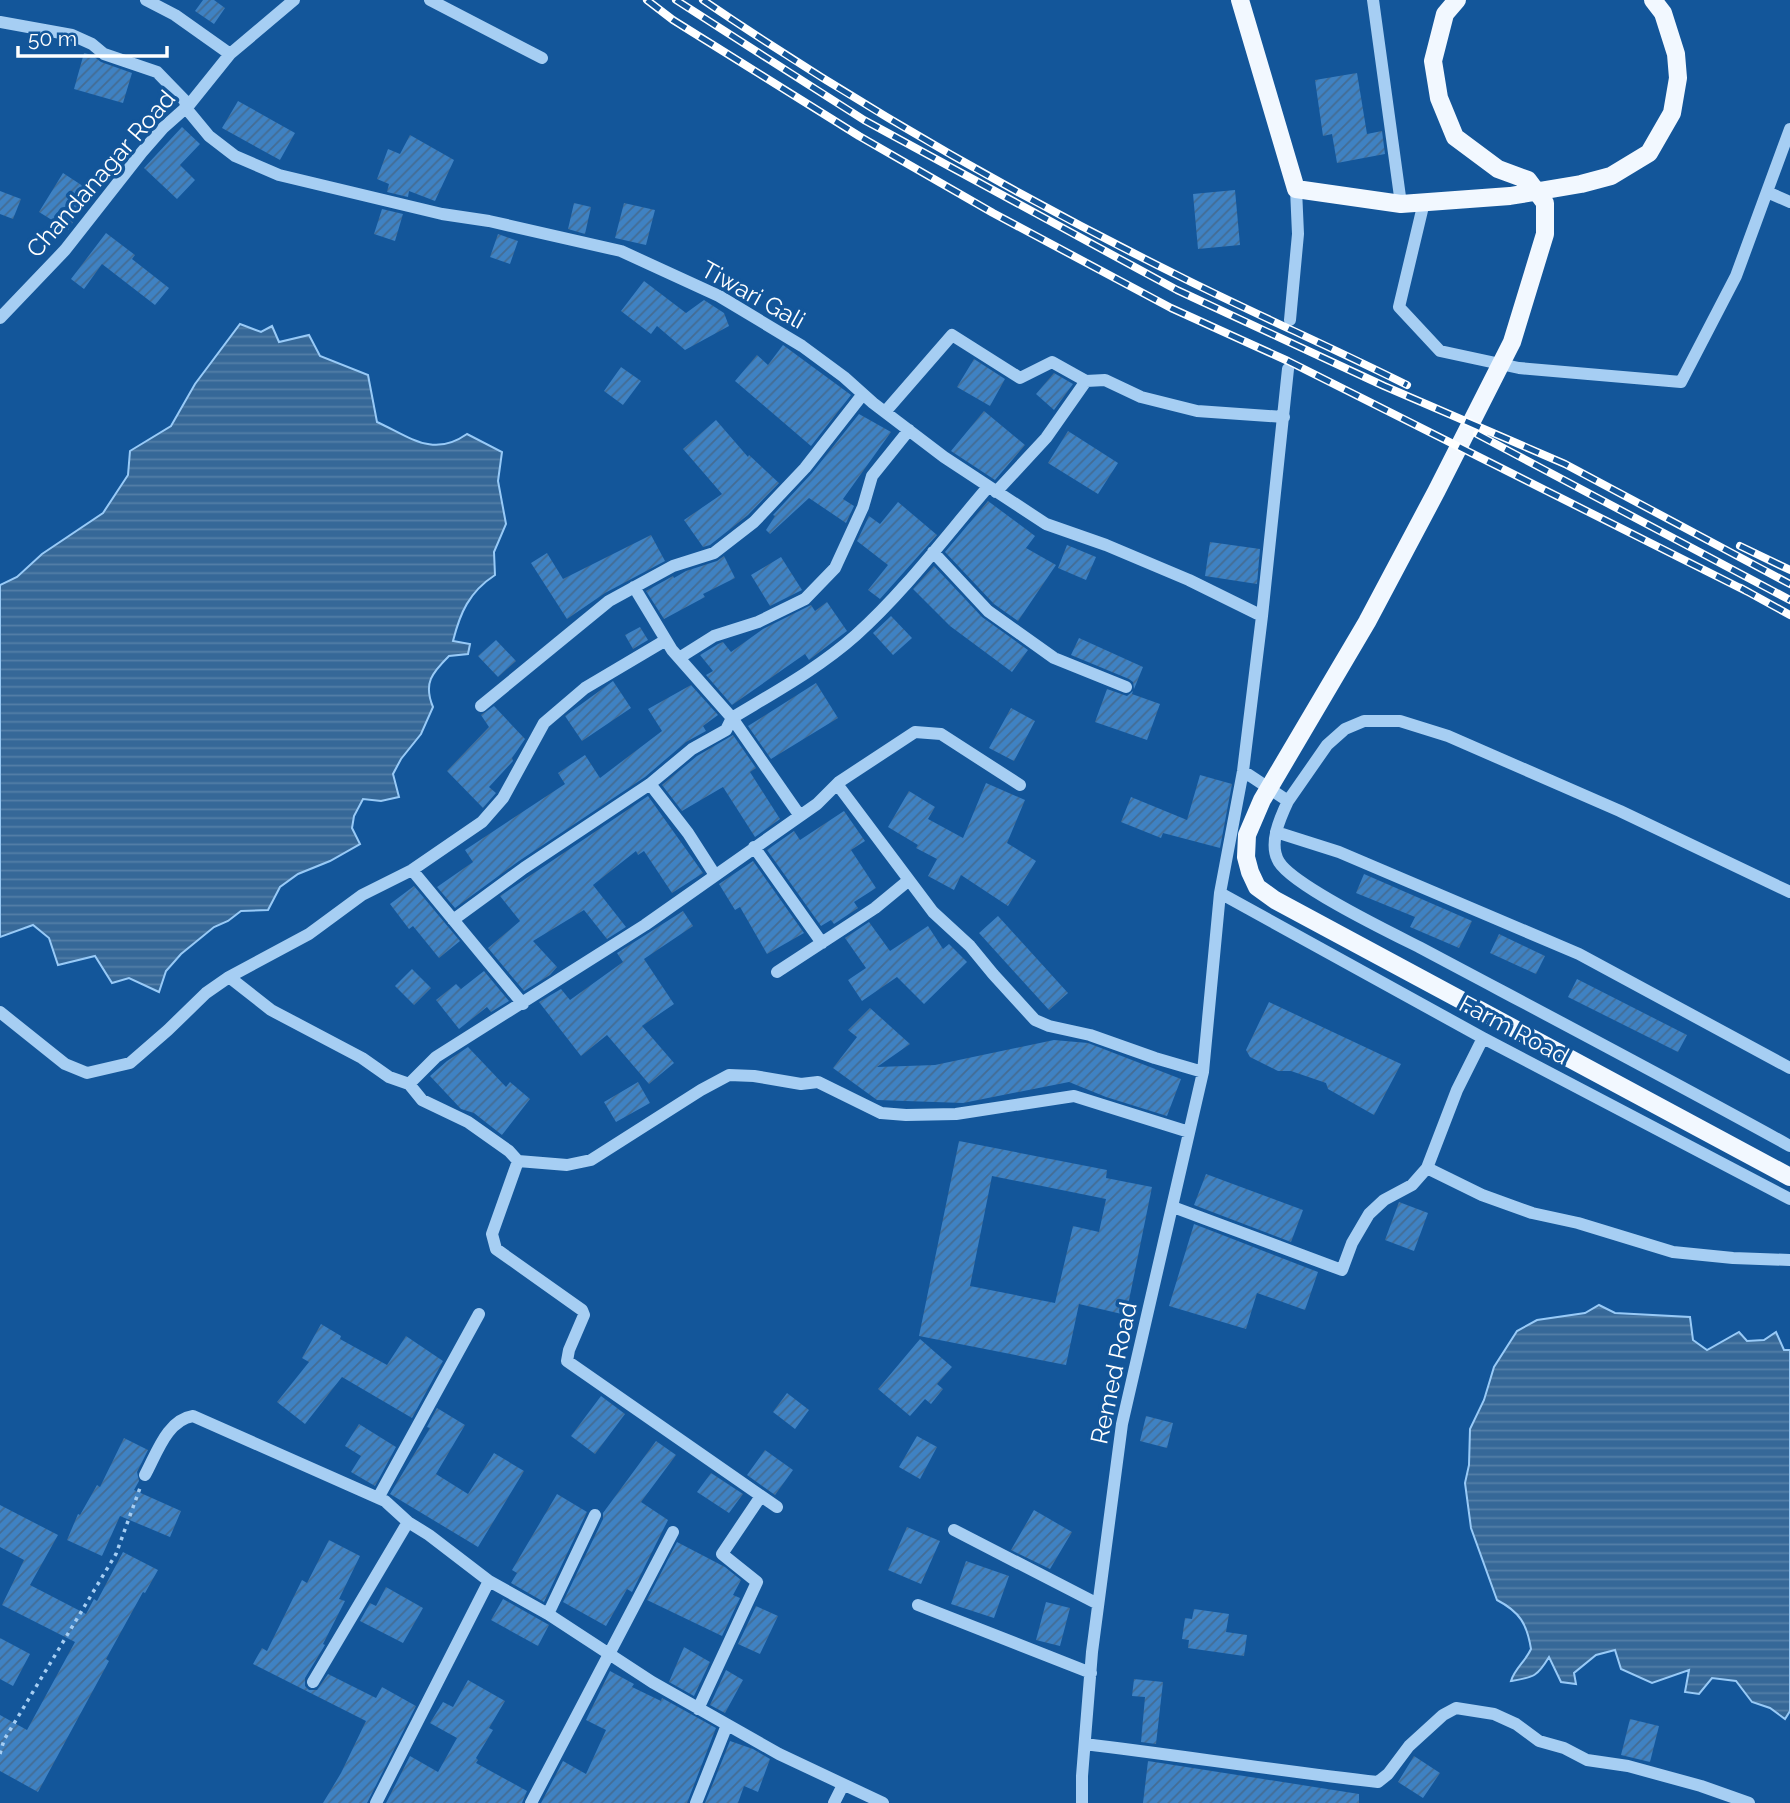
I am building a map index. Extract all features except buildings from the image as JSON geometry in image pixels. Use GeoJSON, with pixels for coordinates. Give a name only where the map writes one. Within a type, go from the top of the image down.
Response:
{"type":"FeatureCollection","features":[{"type":"Feature","properties":{"kind":"main road"},"geometry":{"type":"LineString","coordinates":[[1240,0],[1296,189],[1401,204],[1510,196],[1581,184],[1611,176],[1649,153],[1672,113],[1678,79],[1676,54],[1663,13],[1653,0]]}},
{"type":"Feature","properties":{"kind":"main road"},"geometry":{"type":"LineString","coordinates":[[1457,0],[1445,14],[1433,61],[1439,98],[1455,136],[1499,169],[1528,180],[1545,203],[1545,234],[1512,342],[1367,622],[1262,800],[1247,835],[1246,856],[1250,872],[1257,887],[1275,900],[1790,1177]]}},
{"type":"Feature","properties":{"kind":"street"},"geometry":{"type":"LineString","coordinates":[[146,0],[175,15],[230,54]]}},
{"type":"Feature","properties":{"kind":"street","name":"Chandanagar Road"},"geometry":{"type":"LineString","coordinates":[[0,318],[65,250],[149,144],[187,106],[230,54],[294,0]]}},
{"type":"Feature","properties":{"kind":"street"},"geometry":{"type":"LineString","coordinates":[[430,0],[542,58]]}},
{"type":"Feature","properties":{"kind":"street"},"geometry":{"type":"LineString","coordinates":[[1373,0],[1401,204]]}},
{"type":"Feature","properties":{"kind":"street","name":"Tiwari Gali"},"geometry":{"type":"LineString","coordinates":[[0,22],[72,35],[92,44],[104,54],[157,72],[209,136],[234,156],[279,175],[442,215],[489,221],[621,251],[719,296],[767,323],[845,377],[909,430],[992,490],[1046,524],[1106,545],[1262,615]]}},
{"type":"Feature","properties":{"kind":"street"},"geometry":{"type":"LineString","coordinates":[[1424,202],[1399,307],[1440,351],[1519,368],[1681,382],[1736,276],[1790,129]]}},
{"type":"Feature","properties":{"kind":"street"},"geometry":{"type":"LineString","coordinates":[[1290,320],[1298,234],[1296,189]]}},
{"type":"Feature","properties":{"kind":"street"},"geometry":{"type":"LineString","coordinates":[[1767,192],[1790,202]]}},
{"type":"Feature","properties":{"kind":"street"},"geometry":{"type":"LineString","coordinates":[[886,412],[952,335],[1020,377],[1052,362],[1086,381],[1105,380],[1141,397],[1198,411],[1284,417]]}},
{"type":"Feature","properties":{"kind":"street","name":"Remed Road"},"geometry":{"type":"LineString","coordinates":[[1082,1803],[1098,1604],[1122,1424],[1203,1072],[1220,893],[1243,771],[1288,369]]}},
{"type":"Feature","properties":{"kind":"street"},"geometry":{"type":"LineString","coordinates":[[453,920],[524,868],[649,784],[692,749],[726,730],[733,718],[811,670],[856,635],[992,490],[1046,438],[1086,381]]}},
{"type":"Feature","properties":{"kind":"street"},"geometry":{"type":"LineString","coordinates":[[481,706],[609,601],[673,566],[714,553],[754,522],[805,468],[863,394]]}},
{"type":"Feature","properties":{"kind":"street"},"geometry":{"type":"LineString","coordinates":[[678,658],[714,636],[758,622],[805,599],[835,568],[863,507],[872,476],[909,430]]}},
{"type":"Feature","properties":{"kind":"street"},"geometry":{"type":"LineString","coordinates":[[933,552],[988,611],[1054,658],[1126,687]]}},
{"type":"Feature","properties":{"kind":"street"},"geometry":{"type":"LineString","coordinates":[[634,587],[678,658],[733,718],[800,816]]}},
{"type":"Feature","properties":{"kind":"street"},"geometry":{"type":"LineString","coordinates":[[0,1012],[65,1064],[87,1073],[130,1063],[206,993],[229,976],[309,934],[362,895],[412,870],[482,822],[503,798],[544,723],[585,688],[666,640]]}},
{"type":"Feature","properties":{"kind":"street"},"geometry":{"type":"LineString","coordinates":[[1790,892],[1620,811],[1448,736],[1400,721],[1364,721],[1345,729],[1327,745],[1279,818],[1274,851],[1278,860],[1296,879],[1369,921],[1790,1146]]}},
{"type":"Feature","properties":{"kind":"street"},"geometry":{"type":"LineString","coordinates":[[409,1084],[436,1057],[645,925],[817,804],[837,784],[915,732],[941,734],[1020,785]]}},
{"type":"Feature","properties":{"kind":"street"},"geometry":{"type":"LineString","coordinates":[[1243,771],[1288,801]]}},
{"type":"Feature","properties":{"kind":"street"},"geometry":{"type":"LineString","coordinates":[[649,784],[688,833],[715,875]]}},
{"type":"Feature","properties":{"kind":"street"},"geometry":{"type":"LineString","coordinates":[[837,784],[933,912],[970,946],[1035,1020],[1203,1072]]}},
{"type":"Feature","properties":{"kind":"street"},"geometry":{"type":"LineString","coordinates":[[1276,832],[1339,852],[1579,954],[1790,1068]]}},
{"type":"Feature","properties":{"kind":"street"},"geometry":{"type":"LineString","coordinates":[[754,848],[822,943]]}},
{"type":"Feature","properties":{"kind":"street"},"geometry":{"type":"LineString","coordinates":[[412,870],[523,1004]]}},
{"type":"Feature","properties":{"kind":"street"},"geometry":{"type":"LineString","coordinates":[[777,972],[876,908],[909,880]]}},
{"type":"Feature","properties":{"kind":"street","name":"Farm Road"},"geometry":{"type":"LineString","coordinates":[[1220,893],[1483,1038],[1790,1199]]}},
{"type":"Feature","properties":{"kind":"street"},"geometry":{"type":"LineString","coordinates":[[229,976],[271,1010],[362,1058],[389,1077],[409,1084],[422,1100],[468,1122],[518,1161],[567,1165],[591,1160],[729,1075],[754,1076],[801,1084],[818,1082],[881,1113],[906,1115],[956,1114],[1074,1096],[1189,1132]]}},
{"type":"Feature","properties":{"kind":"street"},"geometry":{"type":"LineString","coordinates":[[1173,1207],[1342,1270],[1352,1243],[1369,1214],[1384,1200],[1412,1185],[1427,1168],[1457,1090],[1483,1038]]}},
{"type":"Feature","properties":{"kind":"street"},"geometry":{"type":"LineString","coordinates":[[518,1161],[492,1234],[496,1249],[582,1310],[584,1315],[567,1361],[777,1507]]}},
{"type":"Feature","properties":{"kind":"street"},"geometry":{"type":"LineString","coordinates":[[1427,1168],[1482,1195],[1532,1213],[1577,1223],[1673,1252],[1790,1260]]}},
{"type":"Feature","properties":{"kind":"street"},"geometry":{"type":"LineString","coordinates":[[378,1497],[480,1314]]}},
{"type":"Feature","properties":{"kind":"street"},"geometry":{"type":"LineString","coordinates":[[145,1475],[173,1425],[182,1418],[193,1416],[378,1497],[489,1581],[548,1614],[698,1709],[779,1754],[883,1803]]}},
{"type":"Feature","properties":{"kind":"street"},"geometry":{"type":"LineString","coordinates":[[698,1709],[757,1582],[722,1554],[761,1496]]}},
{"type":"Feature","properties":{"kind":"street"},"geometry":{"type":"LineString","coordinates":[[548,1614],[595,1515]]}},
{"type":"Feature","properties":{"kind":"street"},"geometry":{"type":"LineString","coordinates":[[313,1682],[408,1522]]}},
{"type":"Feature","properties":{"kind":"street"},"geometry":{"type":"LineString","coordinates":[[954,1530],[1098,1604]]}},
{"type":"Feature","properties":{"kind":"street"},"geometry":{"type":"LineString","coordinates":[[531,1803],[673,1532]]}},
{"type":"Feature","properties":{"kind":"street"},"geometry":{"type":"LineString","coordinates":[[376,1803],[489,1581]]}},
{"type":"Feature","properties":{"kind":"street"},"geometry":{"type":"LineString","coordinates":[[918,1605],[1091,1673]]}},
{"type":"Feature","properties":{"kind":"street"},"geometry":{"type":"LineString","coordinates":[[1085,1744],[1378,1782],[1388,1774],[1409,1746],[1443,1715],[1456,1708],[1494,1714],[1516,1724],[1539,1741],[1564,1748],[1587,1760],[1628,1766],[1701,1786],[1749,1803]]}},
{"type":"Feature","properties":{"kind":"street"},"geometry":{"type":"LineString","coordinates":[[696,1803],[727,1725]]}},
{"type":"Feature","properties":{"kind":"street"},"geometry":{"type":"LineString","coordinates":[[834,1803],[843,1784]]}},
{"type":"Feature","properties":{"kind":"path"},"geometry":{"type":"LineString","coordinates":[[0,1755],[4,1740],[116,1554],[145,1475]]}},
{"type":"Feature","properties":{"kind":"water"},"geometry":{"type":"Polygon","coordinates":[[[240,324],[261,332],[272,326],[279,342],[309,335],[320,356],[368,375],[377,422],[400,434],[432,445],[455,441],[467,434],[502,452],[498,481],[506,524],[494,552],[495,575],[472,596],[453,641],[470,644],[468,654],[449,656],[434,673],[429,685],[433,707],[421,734],[393,774],[399,797],[381,801],[363,799],[354,816],[352,828],[360,844],[330,861],[298,874],[280,887],[268,910],[241,911],[214,927],[181,954],[166,971],[159,992],[129,978],[112,983],[95,956],[58,965],[49,938],[33,925],[0,937],[0,585],[17,577],[42,554],[103,513],[128,475],[130,451],[171,426],[195,384],[240,324]]]}},
{"type":"Feature","properties":{"kind":"water"},"geometry":{"type":"Polygon","coordinates":[[[1599,1305],[1615,1313],[1690,1317],[1693,1340],[1707,1350],[1739,1332],[1747,1341],[1764,1340],[1776,1332],[1784,1350],[1790,1350],[1790,1711],[1785,1719],[1770,1708],[1752,1702],[1736,1681],[1712,1678],[1699,1694],[1685,1692],[1689,1670],[1652,1683],[1621,1669],[1615,1650],[1596,1655],[1574,1673],[1576,1684],[1561,1682],[1549,1657],[1534,1675],[1511,1681],[1531,1649],[1527,1632],[1517,1614],[1497,1600],[1471,1528],[1465,1483],[1469,1465],[1470,1429],[1484,1400],[1494,1367],[1517,1331],[1537,1320],[1585,1313],[1599,1305]]]}},
{"type":"Feature","properties":{"kind":"railway"},"geometry":{"type":"LineString","coordinates":[[647,0],[673,20],[859,136],[993,213],[1171,308],[1288,361],[1748,592]]}},
{"type":"Feature","properties":{"kind":"railway"},"geometry":{"type":"LineString","coordinates":[[676,0],[864,120],[1177,290],[1384,386],[1565,464],[1790,584]]}},
{"type":"Feature","properties":{"kind":"railway"},"geometry":{"type":"LineString","coordinates":[[703,0],[878,112],[1059,215],[1183,278],[1407,385]]}},
{"type":"Feature","properties":{"kind":"railway"},"geometry":{"type":"LineString","coordinates":[[1477,434],[1790,600]]}},
{"type":"Feature","properties":{"kind":"railway"},"geometry":{"type":"LineString","coordinates":[[1740,546],[1790,570]]}},
{"type":"Feature","properties":{"kind":"railway"},"geometry":{"type":"LineString","coordinates":[[1741,588],[1790,615]]}}]}
